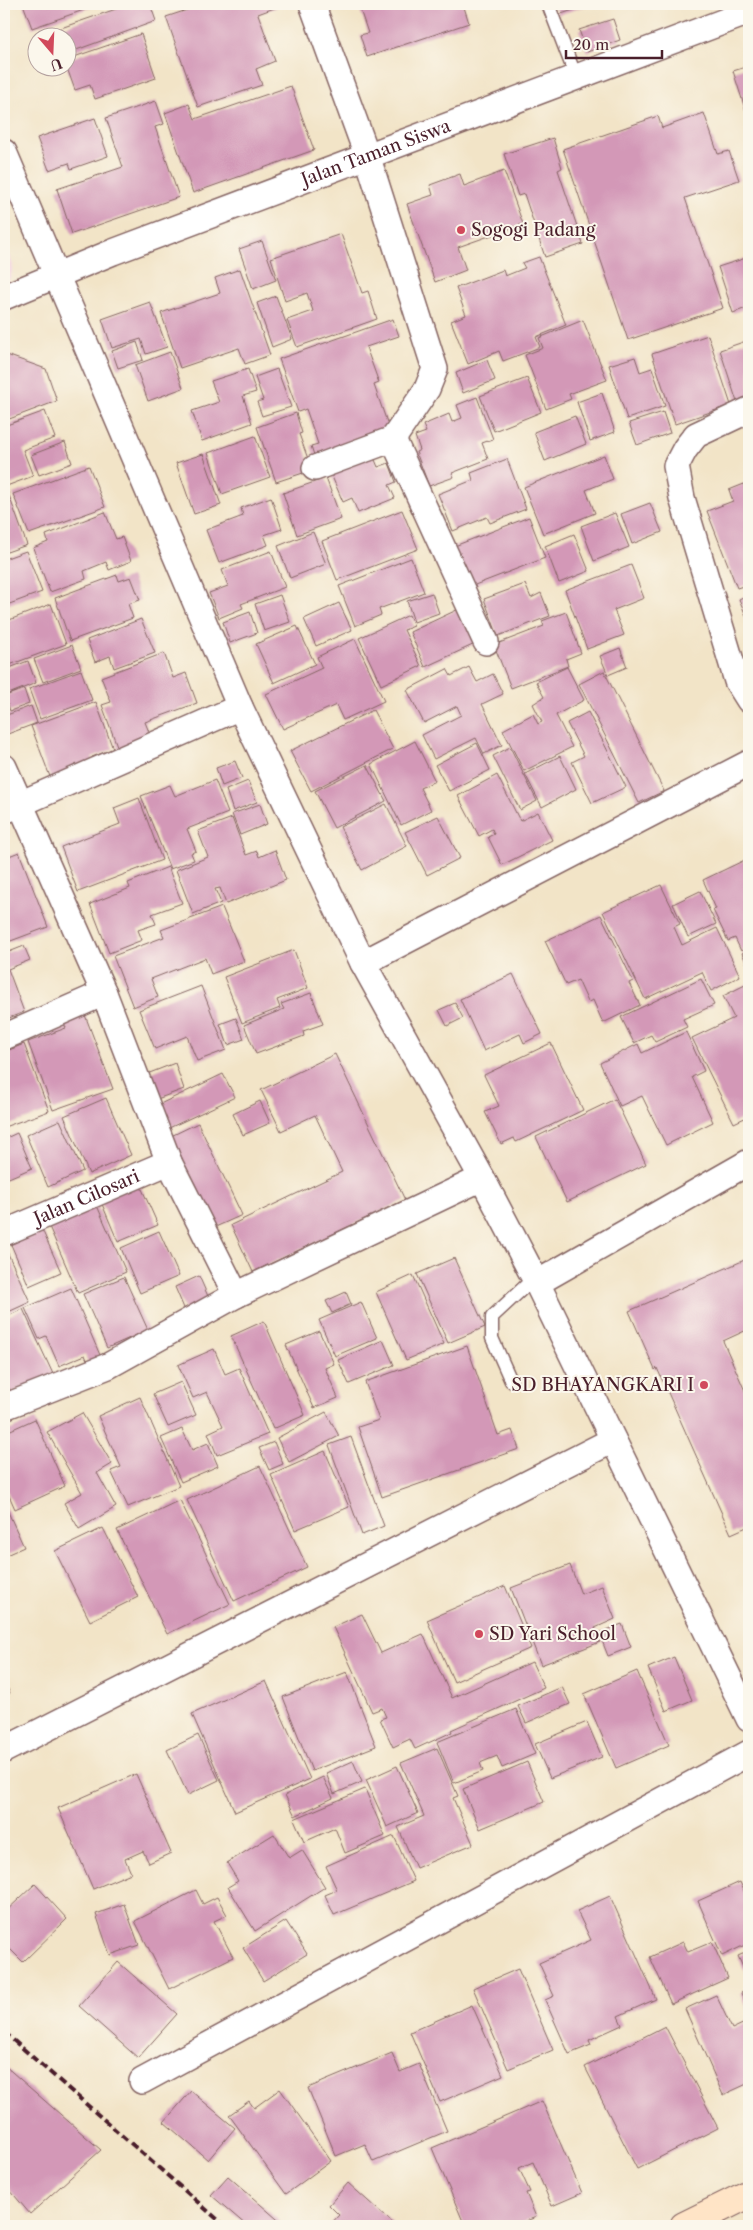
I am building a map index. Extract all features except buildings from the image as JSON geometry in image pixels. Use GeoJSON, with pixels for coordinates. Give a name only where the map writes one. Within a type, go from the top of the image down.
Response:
{"type":"FeatureCollection","features":[{"type":"Feature","properties":{"kind":"main road"},"geometry":{"type":"LineString","coordinates":[[684,2226],[749,2194]]}},
{"type":"Feature","properties":{"kind":"street"},"geometry":{"type":"LineString","coordinates":[[312,4],[367,155],[436,369],[427,389],[393,439],[315,468]]}},
{"type":"Feature","properties":{"kind":"street","name":"Jalan Taman Siswa"},"geometry":{"type":"LineString","coordinates":[[4,297],[56,274],[367,155],[749,12]]}},
{"type":"Feature","properties":{"kind":"street"},"geometry":{"type":"LineString","coordinates":[[4,152],[240,707],[363,963],[482,1178],[536,1281],[749,1719]]}},
{"type":"Feature","properties":{"kind":"street"},"geometry":{"type":"LineString","coordinates":[[749,410],[696,435],[685,449],[676,466],[682,498],[737,681],[749,700]]}},
{"type":"Feature","properties":{"kind":"street"},"geometry":{"type":"LineString","coordinates":[[393,439],[486,642]]}},
{"type":"Feature","properties":{"kind":"street"},"geometry":{"type":"LineString","coordinates":[[11,807],[240,707]]}},
{"type":"Feature","properties":{"kind":"street"},"geometry":{"type":"LineString","coordinates":[[363,963],[749,764]]}},
{"type":"Feature","properties":{"kind":"street"},"geometry":{"type":"LineString","coordinates":[[4,767],[11,807],[104,993],[169,1162],[236,1295]]}},
{"type":"Feature","properties":{"kind":"street"},"geometry":{"type":"LineString","coordinates":[[4,1037],[104,993]]}},
{"type":"Feature","properties":{"kind":"street","name":"Jalan Cilosari"},"geometry":{"type":"LineString","coordinates":[[4,1234],[169,1162]]}},
{"type":"Feature","properties":{"kind":"street"},"geometry":{"type":"LineString","coordinates":[[536,1281],[749,1162]]}},
{"type":"Feature","properties":{"kind":"street"},"geometry":{"type":"LineString","coordinates":[[4,1407],[108,1366],[236,1295],[482,1178]]}},
{"type":"Feature","properties":{"kind":"street"},"geometry":{"type":"LineString","coordinates":[[4,1750],[612,1440]]}},
{"type":"Feature","properties":{"kind":"street"},"geometry":{"type":"LineString","coordinates":[[142,2081],[749,1753]]}},
{"type":"Feature","properties":{"kind":"lane"},"geometry":{"type":"LineString","coordinates":[[548,4],[576,77]]}},
{"type":"Feature","properties":{"kind":"lane"},"geometry":{"type":"LineString","coordinates":[[511,1381],[492,1338],[492,1317],[536,1281]]}},
{"type":"Feature","properties":{"kind":"shaded area"},"geometry":{"type":"Polygon","coordinates":[[[4,243],[13,265],[11,276],[4,286],[4,243]]]}},
{"type":"Feature","properties":{"kind":"railway"},"geometry":{"type":"LineString","coordinates":[[4,2032],[225,2226]]}},
{"type":"Feature","properties":{"kind":"place","name":"Sogogi Padang"},"geometry":{"type":"Point","coordinates":[461,230]}},
{"type":"Feature","properties":{"kind":"place","name":"SD BHAYANGKARI I"},"geometry":{"type":"Point","coordinates":[704,1385]}},
{"type":"Feature","properties":{"kind":"place","name":"SD Yari School"},"geometry":{"type":"Point","coordinates":[479,1634]}}]}
